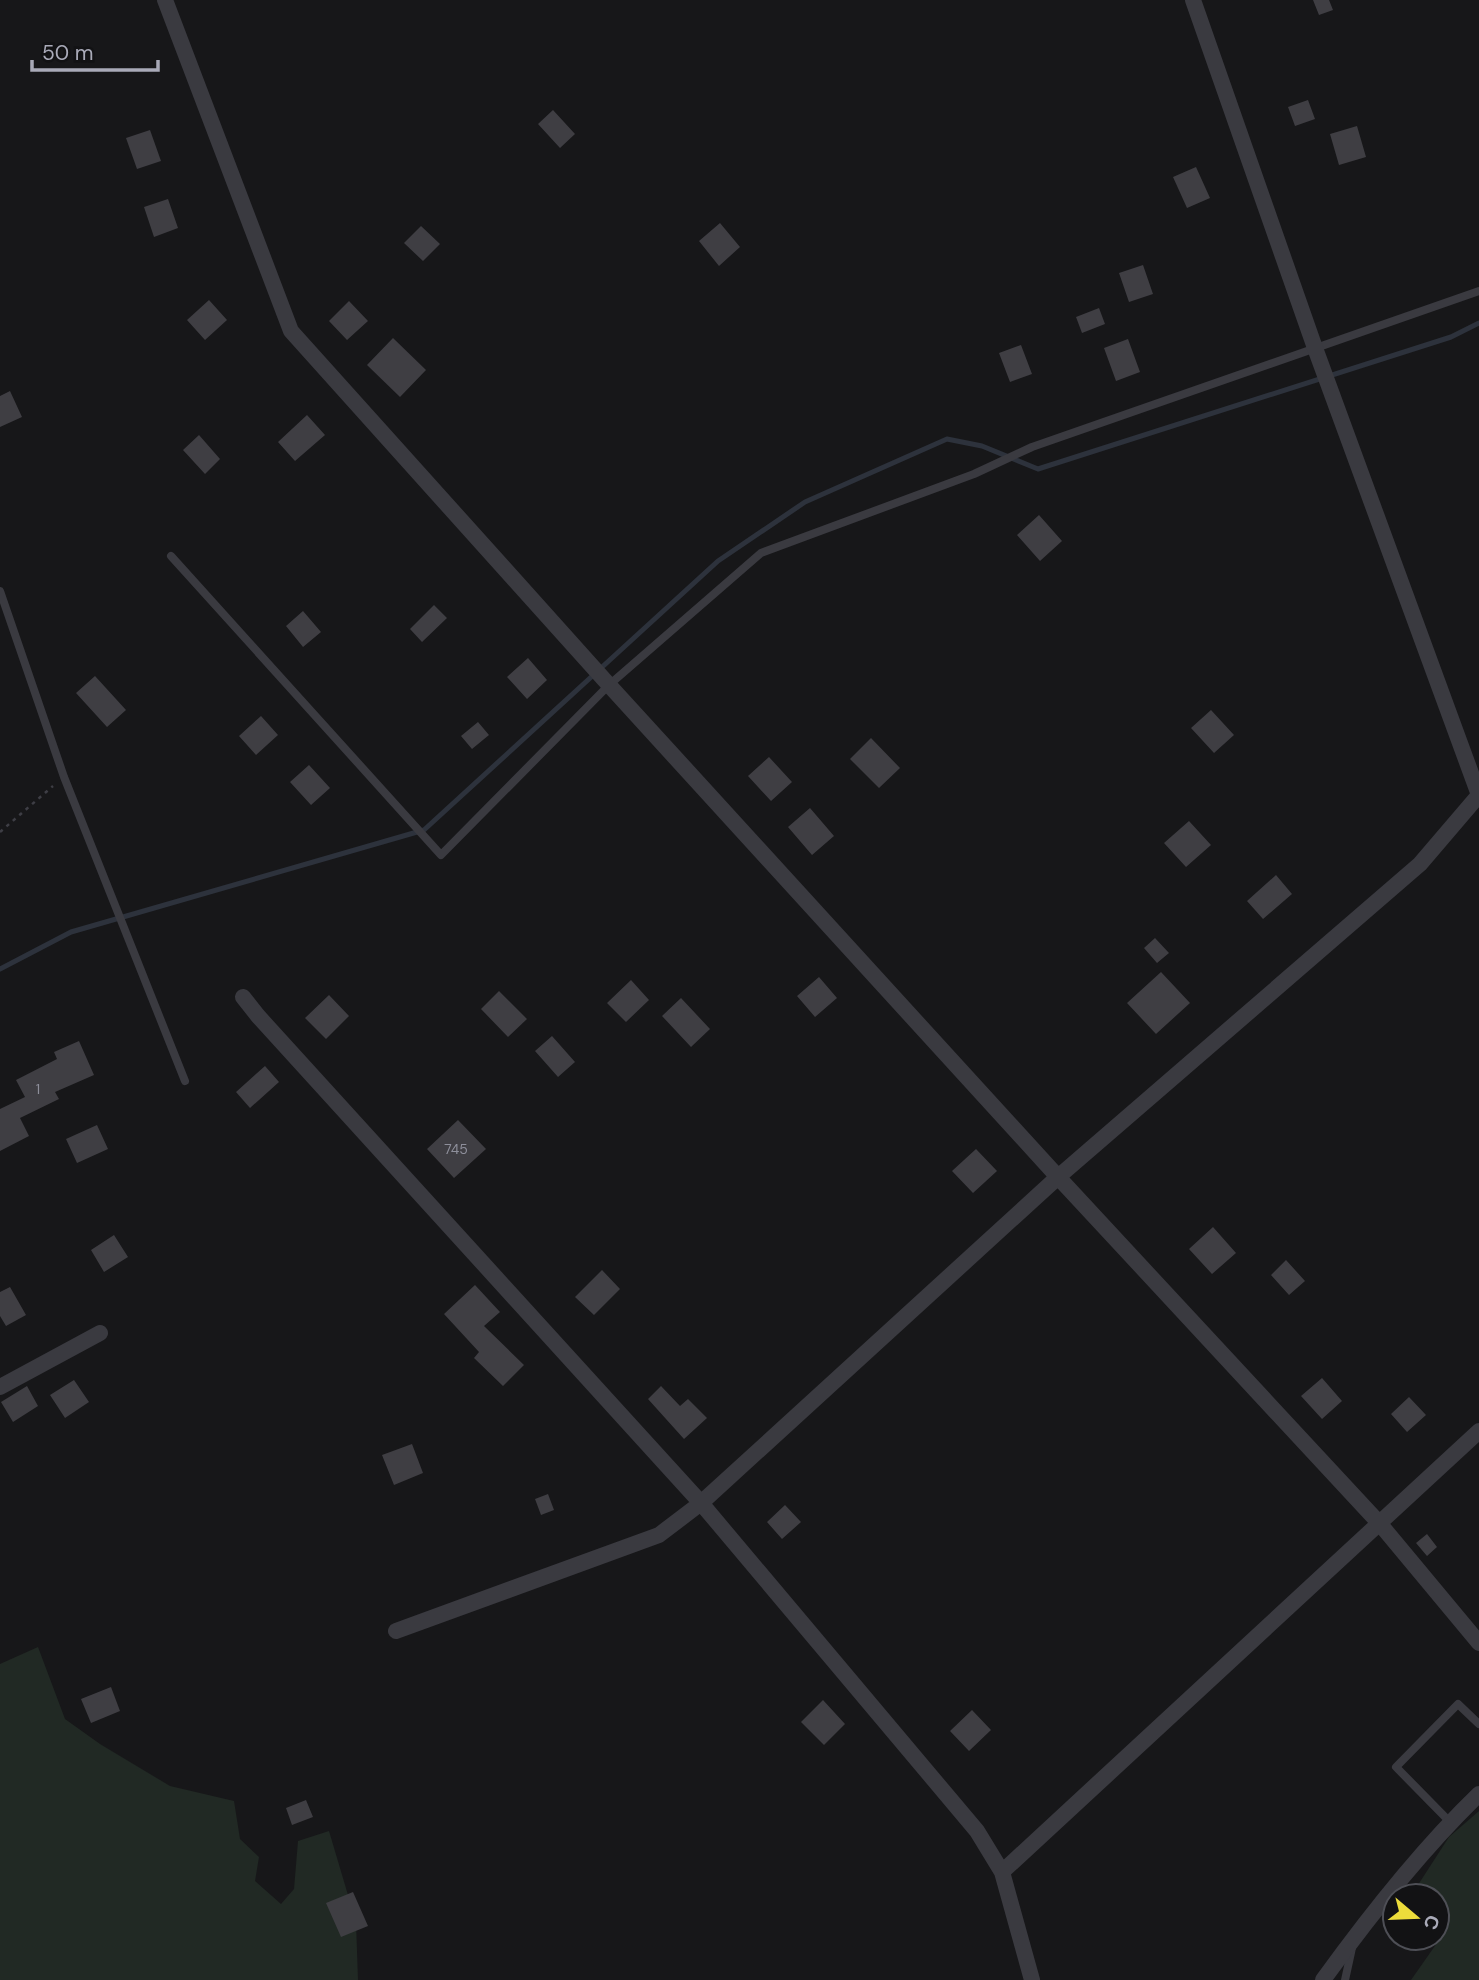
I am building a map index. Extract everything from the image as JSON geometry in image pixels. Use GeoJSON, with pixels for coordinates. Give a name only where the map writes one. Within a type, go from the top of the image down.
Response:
{"type":"FeatureCollection","features":[{"type":"Feature","properties":{"kind":"street"},"geometry":{"type":"LineString","coordinates":[[165,0],[291,331],[1058,1177],[1380,1524],[1479,1643]]}},
{"type":"Feature","properties":{"kind":"street"},"geometry":{"type":"LineString","coordinates":[[396,1631],[659,1535],[701,1503],[1058,1177],[1420,864],[1479,795],[1315,348],[1193,0]]}},
{"type":"Feature","properties":{"kind":"street"},"geometry":{"type":"LineString","coordinates":[[243,997],[701,1503],[977,1831],[1002,1872],[1032,1980]]}},
{"type":"Feature","properties":{"kind":"street"},"geometry":{"type":"LineString","coordinates":[[0,1387],[100,1333]]}},
{"type":"Feature","properties":{"kind":"street"},"geometry":{"type":"LineString","coordinates":[[1002,1872],[1479,1432]]}},
{"type":"Feature","properties":{"kind":"street"},"geometry":{"type":"LineString","coordinates":[[1323,1980],[1355,1935],[1450,1822],[1479,1794]]}},
{"type":"Feature","properties":{"kind":"lane"},"geometry":{"type":"LineString","coordinates":[[171,556],[441,855],[610,685],[761,553],[974,474],[1032,447],[1479,291]]}},
{"type":"Feature","properties":{"kind":"lane"},"geometry":{"type":"LineString","coordinates":[[0,591],[64,776],[184,1081]]}},
{"type":"Feature","properties":{"kind":"lane"},"geometry":{"type":"LineString","coordinates":[[1450,1822],[1396,1767],[1458,1704],[1479,1724]]}},
{"type":"Feature","properties":{"kind":"lane"},"geometry":{"type":"LineString","coordinates":[[1345,1980],[1355,1935]]}},
{"type":"Feature","properties":{"kind":"path"},"geometry":{"type":"LineString","coordinates":[[0,832],[64,776]]}},
{"type":"Feature","properties":{"kind":"shaded area"},"geometry":{"type":"Polygon","coordinates":[[[38,1647],[65,1719],[100,1744],[170,1786],[234,1801],[240,1839],[259,1857],[255,1881],[281,1904],[294,1889],[298,1841],[329,1831],[356,1922],[358,1980],[0,1980],[0,1664],[38,1647]]]}},
{"type":"Feature","properties":{"kind":"shaded area"},"geometry":{"type":"Polygon","coordinates":[[[1479,1811],[1479,1980],[1411,1980],[1431,1952],[1451,1952],[1451,1882],[1420,1882],[1449,1837],[1479,1811]]]}},
{"type":"Feature","properties":{"kind":"building"},"geometry":{"type":"Polygon","coordinates":[[[1313,0],[1329,0],[1333,10],[1319,15],[1313,0]]]}},
{"type":"Feature","properties":{"kind":"building"},"geometry":{"type":"Polygon","coordinates":[[[1308,100],[1315,119],[1295,126],[1288,107],[1308,100]]]}},
{"type":"Feature","properties":{"kind":"building"},"geometry":{"type":"Polygon","coordinates":[[[553,110],[575,134],[560,148],[538,124],[553,110]]]}},
{"type":"Feature","properties":{"kind":"building"},"geometry":{"type":"Polygon","coordinates":[[[1357,126],[1366,157],[1339,165],[1330,134],[1357,126]]]}},
{"type":"Feature","properties":{"kind":"building"},"geometry":{"type":"Polygon","coordinates":[[[150,130],[161,161],[137,169],[126,138],[150,130]]]}},
{"type":"Feature","properties":{"kind":"building"},"geometry":{"type":"Polygon","coordinates":[[[1196,167],[1210,198],[1187,208],[1173,177],[1196,167]]]}},
{"type":"Feature","properties":{"kind":"building"},"geometry":{"type":"Polygon","coordinates":[[[168,199],[178,228],[154,237],[144,207],[168,199]]]}},
{"type":"Feature","properties":{"kind":"building"},"geometry":{"type":"Polygon","coordinates":[[[720,223],[740,247],[719,266],[699,241],[720,223]]]}},
{"type":"Feature","properties":{"kind":"building"},"geometry":{"type":"Polygon","coordinates":[[[421,226],[440,244],[423,261],[404,243],[421,226]]]}},
{"type":"Feature","properties":{"kind":"building"},"geometry":{"type":"Polygon","coordinates":[[[1143,265],[1153,294],[1129,302],[1119,273],[1143,265]]]}},
{"type":"Feature","properties":{"kind":"building"},"geometry":{"type":"Polygon","coordinates":[[[209,300],[227,320],[205,340],[187,320],[209,300]]]}},
{"type":"Feature","properties":{"kind":"building"},"geometry":{"type":"Polygon","coordinates":[[[349,301],[368,321],[347,340],[329,321],[349,301]]]}},
{"type":"Feature","properties":{"kind":"building"},"geometry":{"type":"Polygon","coordinates":[[[1099,308],[1105,324],[1082,333],[1076,317],[1099,308]]]}},
{"type":"Feature","properties":{"kind":"building"},"geometry":{"type":"Polygon","coordinates":[[[393,338],[426,370],[400,397],[367,365],[393,338]]]}},
{"type":"Feature","properties":{"kind":"building"},"geometry":{"type":"Polygon","coordinates":[[[1128,339],[1140,372],[1116,381],[1104,348],[1128,339]]]}},
{"type":"Feature","properties":{"kind":"building"},"geometry":{"type":"Polygon","coordinates":[[[1021,345],[1032,374],[1010,382],[999,353],[1021,345]]]}},
{"type":"Feature","properties":{"kind":"building"},"geometry":{"type":"Polygon","coordinates":[[[10,391],[22,417],[0,427],[0,396],[10,391]]]}},
{"type":"Feature","properties":{"kind":"building"},"geometry":{"type":"Polygon","coordinates":[[[307,415],[325,435],[295,461],[278,442],[307,415]]]}},
{"type":"Feature","properties":{"kind":"building"},"geometry":{"type":"Polygon","coordinates":[[[199,435],[220,459],[205,474],[183,450],[199,435]]]}},
{"type":"Feature","properties":{"kind":"building"},"geometry":{"type":"Polygon","coordinates":[[[1039,515],[1062,541],[1040,561],[1017,535],[1039,515]]]}},
{"type":"Feature","properties":{"kind":"building"},"geometry":{"type":"Polygon","coordinates":[[[434,605],[447,618],[422,642],[410,629],[434,605]]]}},
{"type":"Feature","properties":{"kind":"building"},"geometry":{"type":"Polygon","coordinates":[[[303,611],[321,632],[303,647],[286,626],[303,611]]]}},
{"type":"Feature","properties":{"kind":"building"},"geometry":{"type":"Polygon","coordinates":[[[528,658],[547,680],[527,699],[507,677],[528,658]]]}},
{"type":"Feature","properties":{"kind":"building"},"geometry":{"type":"Polygon","coordinates":[[[95,676],[126,710],[107,727],[76,693],[95,676]]]}},
{"type":"Feature","properties":{"kind":"building"},"geometry":{"type":"Polygon","coordinates":[[[1211,710],[1234,735],[1214,753],[1191,728],[1211,710]]]}},
{"type":"Feature","properties":{"kind":"building"},"geometry":{"type":"Polygon","coordinates":[[[261,716],[278,735],[256,755],[239,736],[261,716]]]}},
{"type":"Feature","properties":{"kind":"building"},"geometry":{"type":"Polygon","coordinates":[[[478,722],[489,735],[472,749],[461,736],[478,722]]]}},
{"type":"Feature","properties":{"kind":"building"},"geometry":{"type":"Polygon","coordinates":[[[871,738],[900,768],[879,788],[850,759],[871,738]]]}},
{"type":"Feature","properties":{"kind":"building"},"geometry":{"type":"Polygon","coordinates":[[[769,757],[792,782],[771,801],[748,776],[769,757]]]}},
{"type":"Feature","properties":{"kind":"building"},"geometry":{"type":"Polygon","coordinates":[[[309,765],[330,788],[311,805],[290,782],[309,765]]]}},
{"type":"Feature","properties":{"kind":"building"},"geometry":{"type":"Polygon","coordinates":[[[810,808],[834,836],[812,855],[788,827],[810,808]]]}},
{"type":"Feature","properties":{"kind":"building"},"geometry":{"type":"Polygon","coordinates":[[[1189,821],[1211,845],[1186,867],[1164,843],[1189,821]]]}},
{"type":"Feature","properties":{"kind":"building"},"geometry":{"type":"Polygon","coordinates":[[[1276,875],[1292,894],[1263,919],[1247,901],[1276,875]]]}},
{"type":"Feature","properties":{"kind":"building"},"geometry":{"type":"Polygon","coordinates":[[[1155,938],[1169,953],[1157,963],[1144,948],[1155,938]]]}},
{"type":"Feature","properties":{"kind":"building"},"geometry":{"type":"Polygon","coordinates":[[[1161,972],[1190,1003],[1156,1034],[1127,1003],[1161,972]]]}},
{"type":"Feature","properties":{"kind":"building"},"geometry":{"type":"Polygon","coordinates":[[[819,977],[837,998],[815,1017],[797,996],[819,977]]]}},
{"type":"Feature","properties":{"kind":"building"},"geometry":{"type":"Polygon","coordinates":[[[631,980],[649,1000],[626,1022],[607,1003],[631,980]]]}},
{"type":"Feature","properties":{"kind":"building"},"geometry":{"type":"Polygon","coordinates":[[[499,991],[527,1019],[508,1037],[481,1009],[499,991]]]}},
{"type":"Feature","properties":{"kind":"building"},"geometry":{"type":"Polygon","coordinates":[[[329,995],[349,1016],[326,1039],[305,1018],[329,995]]]}},
{"type":"Feature","properties":{"kind":"building"},"geometry":{"type":"Polygon","coordinates":[[[681,998],[710,1029],[691,1047],[662,1016],[681,998]]]}},
{"type":"Feature","properties":{"kind":"building"},"geometry":{"type":"Polygon","coordinates":[[[552,1036],[575,1062],[558,1077],[535,1051],[552,1036]]]}},
{"type":"Feature","properties":{"kind":"building"},"geometry":{"type":"Polygon","coordinates":[[[79,1041],[94,1075],[55,1092],[59,1099],[20,1118],[29,1136],[0,1151],[0,1109],[25,1097],[16,1080],[57,1059],[54,1052],[79,1041]]]}},
{"type":"Feature","properties":{"kind":"building"},"geometry":{"type":"Polygon","coordinates":[[[265,1066],[279,1082],[250,1108],[236,1092],[265,1066]]]}},
{"type":"Feature","properties":{"kind":"building"},"geometry":{"type":"Polygon","coordinates":[[[458,1120],[486,1149],[454,1178],[427,1149],[458,1120]]]}},
{"type":"Feature","properties":{"kind":"building"},"geometry":{"type":"Polygon","coordinates":[[[97,1125],[108,1149],[77,1163],[66,1139],[97,1125]]]}},
{"type":"Feature","properties":{"kind":"building"},"geometry":{"type":"Polygon","coordinates":[[[976,1149],[997,1171],[973,1193],[952,1171],[976,1149]]]}},
{"type":"Feature","properties":{"kind":"building"},"geometry":{"type":"Polygon","coordinates":[[[1213,1227],[1236,1253],[1212,1274],[1189,1249],[1213,1227]]]}},
{"type":"Feature","properties":{"kind":"building"},"geometry":{"type":"Polygon","coordinates":[[[114,1235],[128,1257],[104,1272],[91,1250],[114,1235]]]}},
{"type":"Feature","properties":{"kind":"building"},"geometry":{"type":"Polygon","coordinates":[[[1286,1260],[1305,1281],[1289,1295],[1271,1275],[1286,1260]]]}},
{"type":"Feature","properties":{"kind":"building"},"geometry":{"type":"Polygon","coordinates":[[[602,1270],[620,1289],[594,1315],[575,1297],[602,1270]]]}},
{"type":"Feature","properties":{"kind":"building"},"geometry":{"type":"Polygon","coordinates":[[[475,1285],[500,1312],[484,1326],[524,1365],[503,1386],[474,1358],[479,1352],[444,1314],[475,1285]]]}},
{"type":"Feature","properties":{"kind":"building"},"geometry":{"type":"Polygon","coordinates":[[[10,1287],[26,1315],[6,1326],[0,1316],[0,1292],[10,1287]]]}},
{"type":"Feature","properties":{"kind":"building"},"geometry":{"type":"Polygon","coordinates":[[[1322,1378],[1342,1401],[1322,1419],[1301,1396],[1322,1378]]]}},
{"type":"Feature","properties":{"kind":"building"},"geometry":{"type":"Polygon","coordinates":[[[74,1380],[89,1402],[65,1418],[50,1395],[74,1380]]]}},
{"type":"Feature","properties":{"kind":"building"},"geometry":{"type":"Polygon","coordinates":[[[27,1386],[38,1406],[13,1422],[1,1402],[27,1386]]]}},
{"type":"Feature","properties":{"kind":"building"},"geometry":{"type":"Polygon","coordinates":[[[661,1386],[680,1406],[688,1399],[707,1418],[684,1439],[648,1399],[661,1386]]]}},
{"type":"Feature","properties":{"kind":"building"},"geometry":{"type":"Polygon","coordinates":[[[1409,1397],[1426,1415],[1407,1432],[1391,1414],[1409,1397]]]}},
{"type":"Feature","properties":{"kind":"building"},"geometry":{"type":"Polygon","coordinates":[[[412,1444],[423,1473],[394,1485],[382,1455],[412,1444]]]}},
{"type":"Feature","properties":{"kind":"building"},"geometry":{"type":"Polygon","coordinates":[[[548,1494],[554,1510],[541,1515],[535,1499],[548,1494]]]}},
{"type":"Feature","properties":{"kind":"building"},"geometry":{"type":"Polygon","coordinates":[[[785,1505],[801,1522],[782,1539],[767,1522],[785,1505]]]}},
{"type":"Feature","properties":{"kind":"building"},"geometry":{"type":"Polygon","coordinates":[[[1427,1534],[1437,1547],[1427,1556],[1416,1543],[1427,1534]]]}},
{"type":"Feature","properties":{"kind":"building"},"geometry":{"type":"Polygon","coordinates":[[[111,1687],[120,1711],[91,1723],[81,1699],[111,1687]]]}},
{"type":"Feature","properties":{"kind":"building"},"geometry":{"type":"Polygon","coordinates":[[[823,1700],[845,1724],[824,1745],[801,1722],[823,1700]]]}},
{"type":"Feature","properties":{"kind":"building"},"geometry":{"type":"Polygon","coordinates":[[[972,1710],[991,1730],[969,1751],[950,1731],[972,1710]]]}},
{"type":"Feature","properties":{"kind":"building"},"geometry":{"type":"Polygon","coordinates":[[[306,1800],[313,1817],[292,1825],[286,1808],[306,1800]]]}},
{"type":"Feature","properties":{"kind":"building"},"geometry":{"type":"Polygon","coordinates":[[[353,1892],[368,1926],[341,1937],[326,1903],[353,1892]]]}},
{"type":"Feature","properties":{"kind":"waterway"},"geometry":{"type":"LineString","coordinates":[[0,969],[71,932],[424,830],[718,561],[805,502],[947,439],[982,446],[1038,469],[1451,337],[1479,323]]}}]}
